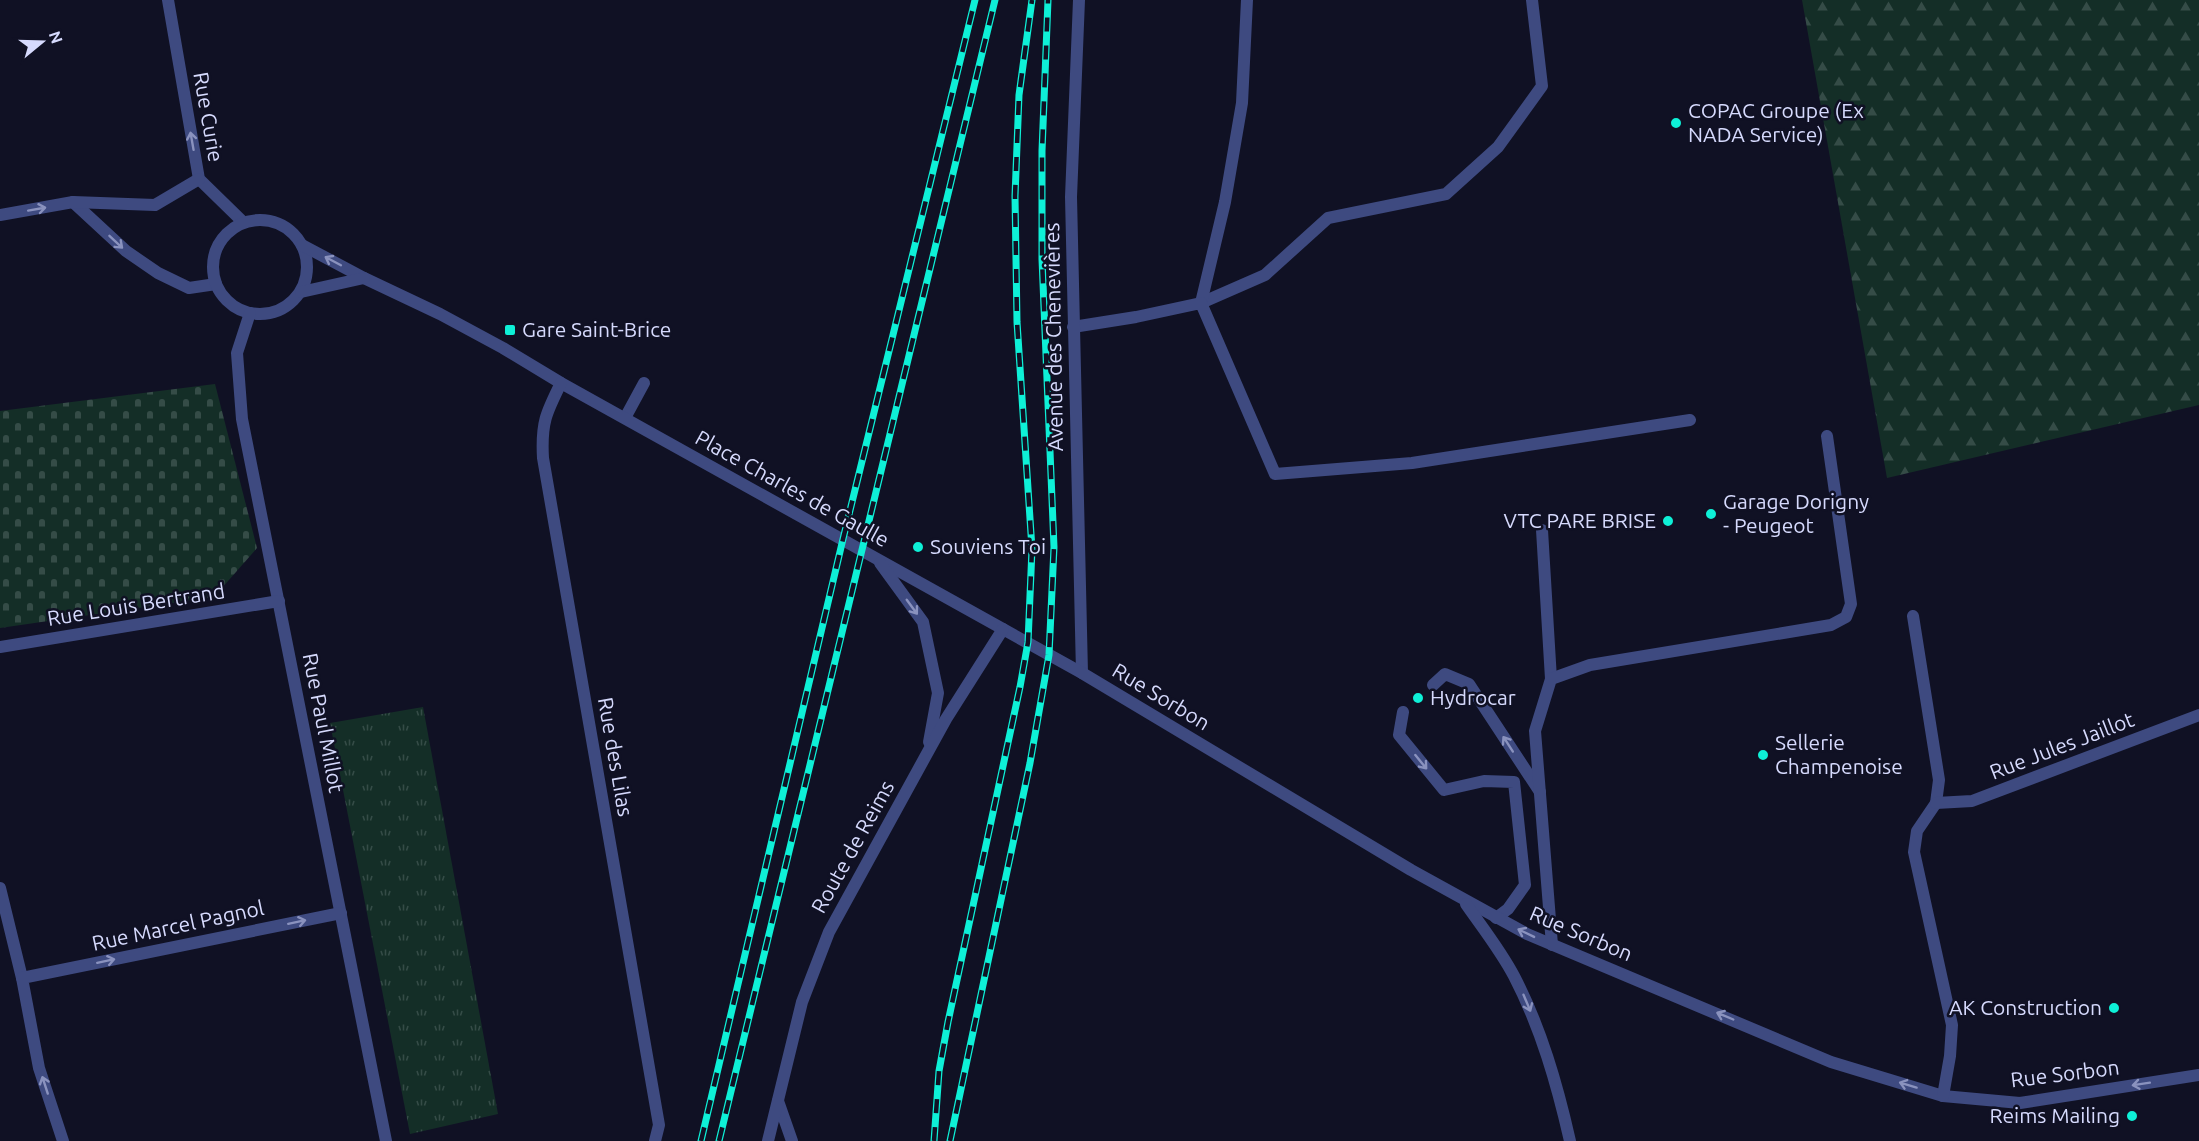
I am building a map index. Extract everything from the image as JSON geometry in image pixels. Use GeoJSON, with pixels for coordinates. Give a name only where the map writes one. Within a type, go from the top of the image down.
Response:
{"type":"FeatureCollection","features":[{"type":"Feature","properties":{"kind":"street","name":"Rue Curie"},"geometry":{"type":"LineString","coordinates":[[168,0],[199,179],[243,222]]}},
{"type":"Feature","properties":{"kind":"street","name":"Avenue des Chenevières"},"geometry":{"type":"LineString","coordinates":[[1079,0],[1071,197],[1082,673]]}},
{"type":"Feature","properties":{"kind":"street"},"geometry":{"type":"LineString","coordinates":[[1246,0],[1242,103],[1225,202],[1201,303],[1275,474],[1412,463],[1690,420]]}},
{"type":"Feature","properties":{"kind":"street"},"geometry":{"type":"LineString","coordinates":[[1073,327],[1201,303],[1265,274],[1328,218],[1446,194],[1498,147],[1542,86],[1532,0]]}},
{"type":"Feature","properties":{"kind":"street"},"geometry":{"type":"LineString","coordinates":[[0,215],[74,202],[155,205],[199,179]]}},
{"type":"Feature","properties":{"kind":"street"},"geometry":{"type":"LineString","coordinates":[[74,202],[126,251],[158,273],[189,288],[216,284]]}},
{"type":"Feature","properties":{"kind":"street"},"geometry":{"type":"LineString","coordinates":[[266,219],[287,228],[302,245],[308,261],[307,277],[301,292],[287,306],[270,314],[250,313],[232,305],[216,284],[213,266],[217,248],[228,233],[243,222],[266,219]]}},
{"type":"Feature","properties":{"kind":"street","name":"Place Charles de Gaulle"},"geometry":{"type":"LineString","coordinates":[[302,245],[503,348],[561,383],[1004,629]]}},
{"type":"Feature","properties":{"kind":"street"},"geometry":{"type":"LineString","coordinates":[[301,292],[364,278]]}},
{"type":"Feature","properties":{"kind":"street","name":"Rue Paul Millot"},"geometry":{"type":"LineString","coordinates":[[250,313],[237,353],[242,418],[386,1141]]}},
{"type":"Feature","properties":{"kind":"street","name":"Rue des Lilas"},"geometry":{"type":"LineString","coordinates":[[561,383],[544,418],[543,458],[659,1125],[655,1141]]}},
{"type":"Feature","properties":{"kind":"street"},"geometry":{"type":"LineString","coordinates":[[625,418],[644,383]]}},
{"type":"Feature","properties":{"kind":"street"},"geometry":{"type":"LineString","coordinates":[[1551,678],[1590,665],[1831,625],[1846,617],[1851,604],[1827,436]]}},
{"type":"Feature","properties":{"kind":"street"},"geometry":{"type":"LineString","coordinates":[[1542,530],[1551,678],[1535,731],[1552,945]]}},
{"type":"Feature","properties":{"kind":"street"},"geometry":{"type":"LineString","coordinates":[[878,560],[923,622],[939,693],[927,753]]}},
{"type":"Feature","properties":{"kind":"street","name":"Rue Louis Bertrand"},"geometry":{"type":"LineString","coordinates":[[0,647],[279,601]]}},
{"type":"Feature","properties":{"kind":"street"},"geometry":{"type":"LineString","coordinates":[[1913,616],[1939,780],[1936,803],[1917,831],[1914,852],[1952,1025],[1950,1056],[1943,1096]]}},
{"type":"Feature","properties":{"kind":"street","name":"Rue Sorbon"},"geometry":{"type":"LineString","coordinates":[[1004,629],[1496,918],[1552,945],[1831,1062],[1943,1096],[2020,1103],[2199,1075]]}},
{"type":"Feature","properties":{"kind":"street","name":"Route de Reims"},"geometry":{"type":"LineString","coordinates":[[768,1141],[802,1002],[829,932],[946,720],[1004,629]]}},
{"type":"Feature","properties":{"kind":"street"},"geometry":{"type":"LineString","coordinates":[[1433,685],[1445,674],[1469,684],[1540,793]]}},
{"type":"Feature","properties":{"kind":"street"},"geometry":{"type":"LineString","coordinates":[[1403,712],[1399,735],[1444,790],[1484,781],[1514,782],[1525,885],[1508,909],[1496,918]]}},
{"type":"Feature","properties":{"kind":"street","name":"Rue Jules Jaillot"},"geometry":{"type":"LineString","coordinates":[[1936,803],[1972,801],[2199,715]]}},
{"type":"Feature","properties":{"kind":"street"},"geometry":{"type":"LineString","coordinates":[[0,888],[22,978],[39,1068],[63,1141]]}},
{"type":"Feature","properties":{"kind":"street"},"geometry":{"type":"LineString","coordinates":[[1463,900],[1494,944],[1524,997],[1549,1061],[1570,1141]]}},
{"type":"Feature","properties":{"kind":"street","name":"Rue Marcel Pagnol"},"geometry":{"type":"LineString","coordinates":[[22,978],[341,913]]}},
{"type":"Feature","properties":{"kind":"street"},"geometry":{"type":"LineString","coordinates":[[778,1101],[792,1141]]}},
{"type":"Feature","properties":{"kind":"green space"},"geometry":{"type":"Polygon","coordinates":[[[1802,0],[2199,0],[2199,405],[1887,478],[1802,0]]]}},
{"type":"Feature","properties":{"kind":"green space"},"geometry":{"type":"Polygon","coordinates":[[[215,384],[257,548],[214,597],[0,628],[0,411],[215,384]]]}},
{"type":"Feature","properties":{"kind":"green space"},"geometry":{"type":"Polygon","coordinates":[[[423,707],[498,1114],[410,1134],[330,723],[423,707]]]}},
{"type":"Feature","properties":{"kind":"railway"},"geometry":{"type":"LineString","coordinates":[[701,1141],[843,539],[975,0]]}},
{"type":"Feature","properties":{"kind":"railway"},"geometry":{"type":"LineString","coordinates":[[719,1141],[995,0]]}},
{"type":"Feature","properties":{"kind":"railway"},"geometry":{"type":"LineString","coordinates":[[934,1141],[939,1071],[948,1022],[1028,642],[1032,549],[1017,322],[1015,196],[1019,95],[1032,0]]}},
{"type":"Feature","properties":{"kind":"railway"},"geometry":{"type":"LineString","coordinates":[[950,1141],[1030,763],[1049,655],[1054,547],[1042,259],[1042,151],[1048,0]]}},
{"type":"Feature","properties":{"kind":"place","name":"COPAC Groupe (Ex NADA Service)"},"geometry":{"type":"Point","coordinates":[1676,123]}},
{"type":"Feature","properties":{"kind":"place","name":"Gare Saint-Brice"},"geometry":{"type":"Point","coordinates":[510,330]}},
{"type":"Feature","properties":{"kind":"place","name":"Garage Dorigny - Peugeot"},"geometry":{"type":"Point","coordinates":[1711,514]}},
{"type":"Feature","properties":{"kind":"place","name":"VTC PARE BRISE"},"geometry":{"type":"Point","coordinates":[1668,521]}},
{"type":"Feature","properties":{"kind":"place","name":"Souviens Toi"},"geometry":{"type":"Point","coordinates":[918,547]}},
{"type":"Feature","properties":{"kind":"place","name":"Hydrocar"},"geometry":{"type":"Point","coordinates":[1418,698]}},
{"type":"Feature","properties":{"kind":"place","name":"Sellerie Champenoise"},"geometry":{"type":"Point","coordinates":[1763,755]}},
{"type":"Feature","properties":{"kind":"place","name":"AK Construction"},"geometry":{"type":"Point","coordinates":[2114,1008]}},
{"type":"Feature","properties":{"kind":"place","name":"Reims Mailing"},"geometry":{"type":"Point","coordinates":[2132,1116]}}]}
